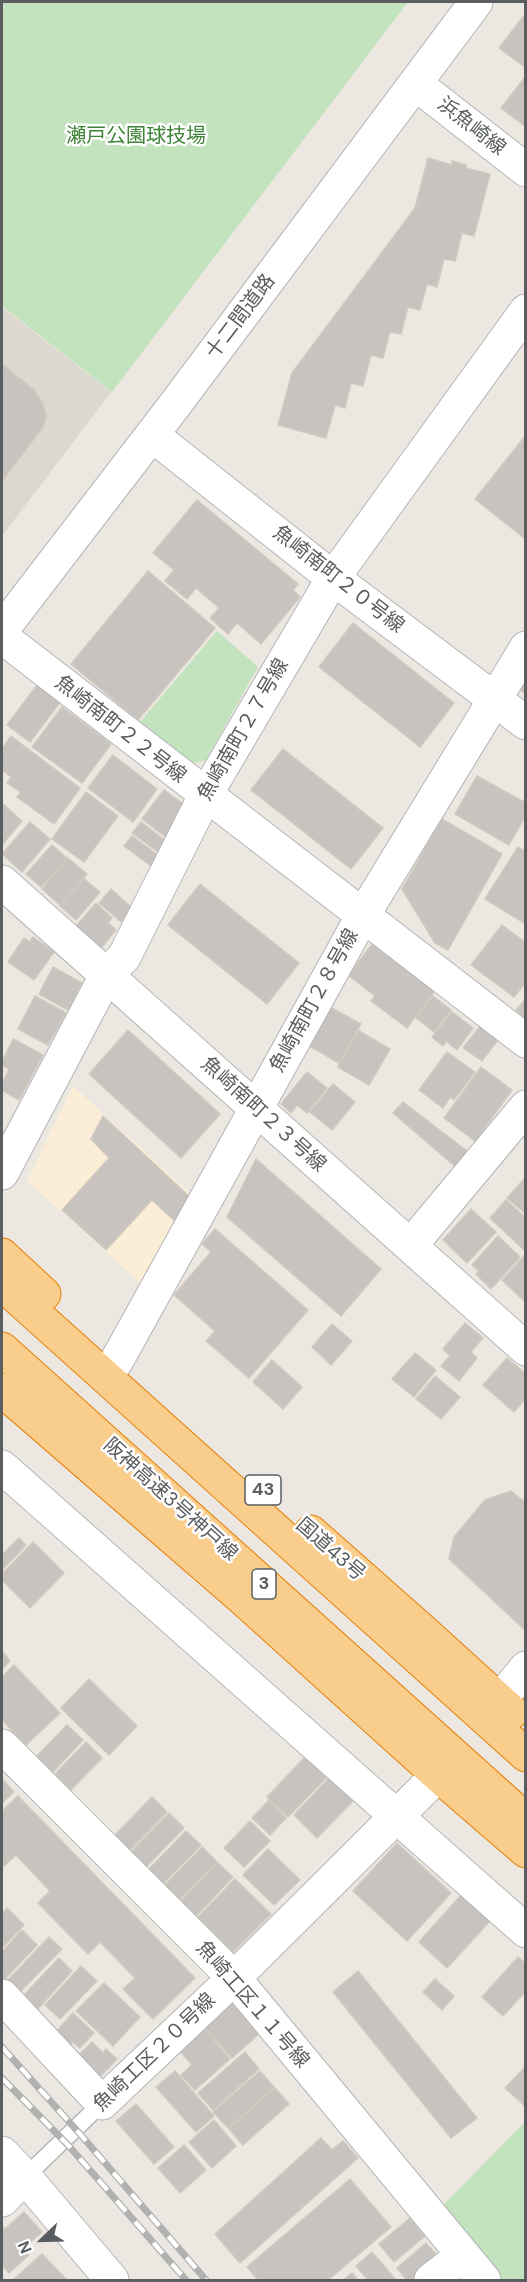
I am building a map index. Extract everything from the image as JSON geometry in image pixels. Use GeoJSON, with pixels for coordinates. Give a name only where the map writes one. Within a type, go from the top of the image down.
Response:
{"type":"FeatureCollection","features":[{"type":"Feature","properties":{"kind":"highway","name":"国道43号"},"geometry":{"type":"LineString","coordinates":[[2,1255],[117,1362],[423,1631],[525,1724]]}},
{"type":"Feature","properties":{"kind":"highway","name":"3"},"geometry":{"type":"LineString","coordinates":[[2,1284],[525,1755]]}},
{"type":"Feature","properties":{"kind":"highway","name":"阪神高速3号神戸線"},"geometry":{"type":"LineString","coordinates":[[2,1349],[525,1820]]}},
{"type":"Feature","properties":{"kind":"highway"},"geometry":{"type":"LineString","coordinates":[[2,1390],[242,1598],[438,1776],[525,1851]]}},
{"type":"Feature","properties":{"kind":"street","name":"十二間道路"},"geometry":{"type":"LineString","coordinates":[[2,630],[152,435],[476,2]]}},
{"type":"Feature","properties":{"kind":"street","name":"浜魚崎線"},"geometry":{"type":"LineString","coordinates":[[416,84],[525,170]]}},
{"type":"Feature","properties":{"kind":"street","name":"魚崎南町２７号線"},"geometry":{"type":"LineString","coordinates":[[2,1173],[107,974],[124,957],[205,796],[333,578],[525,311]]}},
{"type":"Feature","properties":{"kind":"street","name":"魚崎南町２０号線"},"geometry":{"type":"LineString","coordinates":[[152,435],[333,578],[525,723]]}},
{"type":"Feature","properties":{"kind":"street","name":"魚崎南町２２号線"},"geometry":{"type":"LineString","coordinates":[[2,637],[525,1041]]}},
{"type":"Feature","properties":{"kind":"street","name":"魚崎南町２８号線"},"geometry":{"type":"LineString","coordinates":[[117,1362],[362,916],[525,648]]}},
{"type":"Feature","properties":{"kind":"street","name":"魚崎南町２３号線"},"geometry":{"type":"LineString","coordinates":[[2,882],[525,1349]]}},
{"type":"Feature","properties":{"kind":"street"},"geometry":{"type":"LineString","coordinates":[[411,1245],[525,1107]]}},
{"type":"Feature","properties":{"kind":"street"},"geometry":{"type":"LineString","coordinates":[[2,1467],[525,1931]]}},
{"type":"Feature","properties":{"kind":"street"},"geometry":{"type":"LineString","coordinates":[[499,1701],[525,1668]]}},
{"type":"Feature","properties":{"kind":"street","name":"魚崎工区１１号線"},"geometry":{"type":"LineString","coordinates":[[2,1746],[234,1978],[484,2280]]}},
{"type":"Feature","properties":{"kind":"street","name":"魚崎工区２０号線"},"geometry":{"type":"LineString","coordinates":[[102,2103],[234,1978],[438,1776]]}},
{"type":"Feature","properties":{"kind":"street"},"geometry":{"type":"LineString","coordinates":[[2,1996],[102,2103]]}},
{"type":"Feature","properties":{"kind":"street"},"geometry":{"type":"LineString","coordinates":[[2,2153],[112,2280]]}},
{"type":"Feature","properties":{"kind":"street"},"geometry":{"type":"LineString","coordinates":[[2,2200],[25,2177]]}},
{"type":"Feature","properties":{"kind":"street"},"geometry":{"type":"LineString","coordinates":[[431,2280],[463,2254]]}},
{"type":"Feature","properties":{"kind":"lane","name":"魚崎工区２０号線"},"geometry":{"type":"LineString","coordinates":[[25,2177],[102,2103]]}},
{"type":"Feature","properties":{"kind":"shaded area"},"geometry":{"type":"Polygon","coordinates":[[[2,307],[111,392],[2,536],[2,307]]]}},
{"type":"Feature","properties":{"kind":"shaded area"},"geometry":{"type":"Polygon","coordinates":[[[73,1086],[196,1199],[145,1287],[27,1181],[73,1086]]]}},
{"type":"Feature","properties":{"kind":"green space","name":"瀬戸公園球技場"},"geometry":{"type":"Polygon","coordinates":[[[2,2],[408,2],[112,392],[2,306],[2,2]]]}},
{"type":"Feature","properties":{"kind":"green space"},"geometry":{"type":"Polygon","coordinates":[[[217,631],[258,667],[206,760],[193,764],[140,722],[217,631]]]}},
{"type":"Feature","properties":{"kind":"green space"},"geometry":{"type":"Polygon","coordinates":[[[525,2122],[525,2280],[498,2280],[440,2208],[525,2122]]]}},
{"type":"Feature","properties":{"kind":"building"},"geometry":{"type":"Polygon","coordinates":[[[526,13],[526,68],[499,48],[526,13]]]}},
{"type":"Feature","properties":{"kind":"building"},"geometry":{"type":"Polygon","coordinates":[[[526,76],[526,127],[501,108],[526,76]]]}},
{"type":"Feature","properties":{"kind":"building"},"geometry":{"type":"Polygon","coordinates":[[[428,158],[452,165],[452,161],[466,165],[466,168],[490,174],[474,236],[462,233],[455,261],[444,259],[437,287],[427,284],[420,310],[408,307],[401,334],[390,332],[383,358],[371,355],[363,386],[351,383],[345,408],[335,405],[326,438],[278,425],[292,373],[415,208],[428,158]]]}},
{"type":"Feature","properties":{"kind":"building"},"geometry":{"type":"Polygon","coordinates":[[[2,364],[34,390],[42,402],[46,416],[43,427],[2,481],[2,364]]]}},
{"type":"Feature","properties":{"kind":"building"},"geometry":{"type":"Polygon","coordinates":[[[526,435],[526,536],[524,538],[475,499],[526,435]]]}},
{"type":"Feature","properties":{"kind":"building"},"geometry":{"type":"Polygon","coordinates":[[[197,500],[298,584],[293,590],[300,597],[261,644],[237,623],[228,634],[210,618],[219,608],[196,588],[187,599],[165,581],[174,570],[153,553],[197,500]]]}},
{"type":"Feature","properties":{"kind":"building"},"geometry":{"type":"Polygon","coordinates":[[[148,571],[215,628],[138,720],[71,664],[148,571]]]}},
{"type":"Feature","properties":{"kind":"building"},"geometry":{"type":"Polygon","coordinates":[[[353,623],[454,703],[420,747],[319,667],[353,623]]]}},
{"type":"Feature","properties":{"kind":"building"},"geometry":{"type":"Polygon","coordinates":[[[526,677],[526,694],[517,688],[526,677]]]}},
{"type":"Feature","properties":{"kind":"building"},"geometry":{"type":"Polygon","coordinates":[[[41,680],[64,697],[30,742],[7,725],[41,680]]]}},
{"type":"Feature","properties":{"kind":"building"},"geometry":{"type":"Polygon","coordinates":[[[62,707],[111,744],[82,783],[32,747],[62,707]]]}},
{"type":"Feature","properties":{"kind":"building"},"geometry":{"type":"Polygon","coordinates":[[[11,736],[80,788],[54,824],[17,797],[21,792],[7,783],[11,777],[2,770],[2,749],[11,736]]]}},
{"type":"Feature","properties":{"kind":"building"},"geometry":{"type":"Polygon","coordinates":[[[283,749],[383,828],[351,869],[251,790],[283,749]]]}},
{"type":"Feature","properties":{"kind":"building"},"geometry":{"type":"Polygon","coordinates":[[[113,755],[157,789],[133,822],[88,788],[113,755]]]}},
{"type":"Feature","properties":{"kind":"building"},"geometry":{"type":"Polygon","coordinates":[[[477,776],[526,803],[526,815],[509,845],[455,814],[477,776]]]}},
{"type":"Feature","properties":{"kind":"building"},"geometry":{"type":"Polygon","coordinates":[[[164,790],[189,808],[167,838],[142,819],[164,790]]]}},
{"type":"Feature","properties":{"kind":"building"},"geometry":{"type":"Polygon","coordinates":[[[86,792],[118,816],[84,862],[52,839],[86,792]]]}},
{"type":"Feature","properties":{"kind":"building"},"geometry":{"type":"Polygon","coordinates":[[[2,803],[22,821],[2,845],[2,803]]]}},
{"type":"Feature","properties":{"kind":"building"},"geometry":{"type":"Polygon","coordinates":[[[442,819],[502,854],[448,950],[435,943],[402,889],[442,819]]]}},
{"type":"Feature","properties":{"kind":"building"},"geometry":{"type":"Polygon","coordinates":[[[30,822],[50,839],[22,872],[2,854],[30,822]]]}},
{"type":"Feature","properties":{"kind":"building"},"geometry":{"type":"Polygon","coordinates":[[[141,822],[166,841],[158,852],[132,833],[141,822]]]}},
{"type":"Feature","properties":{"kind":"building"},"geometry":{"type":"Polygon","coordinates":[[[132,836],[162,858],[155,869],[124,846],[132,836]]]}},
{"type":"Feature","properties":{"kind":"building"},"geometry":{"type":"Polygon","coordinates":[[[52,845],[67,858],[41,887],[26,874],[52,845]]]}},
{"type":"Feature","properties":{"kind":"building"},"geometry":{"type":"Polygon","coordinates":[[[518,847],[526,852],[526,924],[485,899],[518,847]]]}},
{"type":"Feature","properties":{"kind":"building"},"geometry":{"type":"Polygon","coordinates":[[[68,858],[87,874],[60,905],[42,889],[68,858]]]}},
{"type":"Feature","properties":{"kind":"building"},"geometry":{"type":"Polygon","coordinates":[[[84,879],[100,892],[76,920],[60,906],[84,879]]]}},
{"type":"Feature","properties":{"kind":"building"},"geometry":{"type":"Polygon","coordinates":[[[200,884],[299,963],[267,1004],[168,925],[200,884]]]}},
{"type":"Feature","properties":{"kind":"building"},"geometry":{"type":"Polygon","coordinates":[[[111,889],[132,908],[121,922],[99,903],[111,889]]]}},
{"type":"Feature","properties":{"kind":"building"},"geometry":{"type":"Polygon","coordinates":[[[96,903],[112,918],[108,923],[116,930],[101,948],[76,926],[96,903]]]}},
{"type":"Feature","properties":{"kind":"building"},"geometry":{"type":"Polygon","coordinates":[[[502,925],[526,943],[526,982],[514,997],[471,965],[502,925]]]}},
{"type":"Feature","properties":{"kind":"building"},"geometry":{"type":"Polygon","coordinates":[[[33,937],[54,952],[34,980],[8,962],[24,938],[30,942],[33,937]]]}},
{"type":"Feature","properties":{"kind":"building"},"geometry":{"type":"Polygon","coordinates":[[[374,942],[436,989],[407,1028],[371,1001],[375,996],[348,975],[374,942]]]}},
{"type":"Feature","properties":{"kind":"building"},"geometry":{"type":"Polygon","coordinates":[[[53,967],[82,983],[68,1010],[39,994],[53,967]]]}},
{"type":"Feature","properties":{"kind":"building"},"geometry":{"type":"Polygon","coordinates":[[[35,996],[66,1013],[48,1045],[18,1029],[35,996]]]}},
{"type":"Feature","properties":{"kind":"building"},"geometry":{"type":"Polygon","coordinates":[[[433,996],[451,1010],[434,1032],[416,1018],[433,996]]]}},
{"type":"Feature","properties":{"kind":"building"},"geometry":{"type":"Polygon","coordinates":[[[526,999],[526,1018],[516,1010],[526,999]]]}},
{"type":"Feature","properties":{"kind":"building"},"geometry":{"type":"Polygon","coordinates":[[[330,1007],[361,1024],[339,1063],[308,1045],[330,1007]]]}},
{"type":"Feature","properties":{"kind":"building"},"geometry":{"type":"Polygon","coordinates":[[[452,1012],[473,1028],[457,1050],[446,1041],[443,1046],[432,1037],[452,1012]]]}},
{"type":"Feature","properties":{"kind":"building"},"geometry":{"type":"Polygon","coordinates":[[[482,1024],[500,1037],[482,1061],[463,1048],[482,1024]]]}},
{"type":"Feature","properties":{"kind":"building"},"geometry":{"type":"Polygon","coordinates":[[[128,1030],[220,1114],[181,1158],[89,1074],[128,1030]]]}},
{"type":"Feature","properties":{"kind":"building"},"geometry":{"type":"Polygon","coordinates":[[[359,1031],[390,1049],[369,1085],[338,1067],[359,1031]]]}},
{"type":"Feature","properties":{"kind":"building"},"geometry":{"type":"Polygon","coordinates":[[[13,1039],[43,1055],[19,1100],[2,1090],[2,1084],[9,1069],[2,1065],[2,1062],[13,1039]]]}},
{"type":"Feature","properties":{"kind":"building"},"geometry":{"type":"Polygon","coordinates":[[[447,1052],[475,1072],[454,1100],[450,1097],[443,1108],[419,1090],[447,1052]]]}},
{"type":"Feature","properties":{"kind":"building"},"geometry":{"type":"Polygon","coordinates":[[[481,1067],[512,1090],[475,1141],[444,1118],[481,1067]]]}},
{"type":"Feature","properties":{"kind":"building"},"geometry":{"type":"Polygon","coordinates":[[[307,1072],[327,1088],[307,1113],[297,1105],[291,1113],[281,1104],[307,1072]]]}},
{"type":"Feature","properties":{"kind":"building"},"geometry":{"type":"Polygon","coordinates":[[[333,1084],[355,1102],[332,1130],[310,1112],[333,1084]]]}},
{"type":"Feature","properties":{"kind":"building"},"geometry":{"type":"Polygon","coordinates":[[[403,1102],[471,1154],[458,1169],[393,1113],[403,1102]]]}},
{"type":"Feature","properties":{"kind":"building"},"geometry":{"type":"Polygon","coordinates":[[[103,1116],[192,1199],[179,1225],[152,1200],[106,1250],[62,1210],[109,1158],[91,1139],[103,1116]]]}},
{"type":"Feature","properties":{"kind":"building"},"geometry":{"type":"Polygon","coordinates":[[[256,1159],[381,1269],[341,1316],[227,1217],[256,1159]]]}},
{"type":"Feature","properties":{"kind":"building"},"geometry":{"type":"Polygon","coordinates":[[[526,1179],[526,1214],[507,1198],[526,1179]]]}},
{"type":"Feature","properties":{"kind":"building"},"geometry":{"type":"Polygon","coordinates":[[[506,1200],[526,1218],[526,1247],[524,1250],[490,1218],[506,1200]]]}},
{"type":"Feature","properties":{"kind":"building"},"geometry":{"type":"Polygon","coordinates":[[[471,1209],[496,1232],[467,1263],[443,1240],[471,1209]]]}},
{"type":"Feature","properties":{"kind":"building"},"geometry":{"type":"Polygon","coordinates":[[[215,1229],[308,1310],[249,1378],[206,1341],[215,1331],[174,1295],[211,1252],[202,1244],[215,1229]]]}},
{"type":"Feature","properties":{"kind":"building"},"geometry":{"type":"Polygon","coordinates":[[[498,1236],[520,1257],[491,1289],[476,1274],[479,1271],[472,1265],[498,1236]]]}},
{"type":"Feature","properties":{"kind":"building"},"geometry":{"type":"Polygon","coordinates":[[[526,1254],[526,1297],[523,1300],[502,1280],[526,1254]]]}},
{"type":"Feature","properties":{"kind":"building"},"geometry":{"type":"Polygon","coordinates":[[[465,1323],[483,1338],[471,1352],[477,1358],[459,1381],[441,1366],[450,1356],[443,1349],[465,1323]]]}},
{"type":"Feature","properties":{"kind":"building"},"geometry":{"type":"Polygon","coordinates":[[[332,1324],[352,1341],[331,1365],[312,1347],[332,1324]]]}},
{"type":"Feature","properties":{"kind":"building"},"geometry":{"type":"Polygon","coordinates":[[[415,1353],[436,1370],[414,1397],[392,1379],[415,1353]]]}},
{"type":"Feature","properties":{"kind":"building"},"geometry":{"type":"Polygon","coordinates":[[[507,1358],[526,1374],[526,1398],[514,1412],[483,1385],[507,1358]]]}},
{"type":"Feature","properties":{"kind":"building"},"geometry":{"type":"Polygon","coordinates":[[[272,1360],[302,1387],[283,1409],[253,1382],[272,1360]]]}},
{"type":"Feature","properties":{"kind":"building"},"geometry":{"type":"Polygon","coordinates":[[[435,1376],[460,1397],[441,1419],[416,1399],[435,1376]]]}},
{"type":"Feature","properties":{"kind":"building"},"geometry":{"type":"Polygon","coordinates":[[[511,1491],[526,1503],[526,1631],[449,1559],[454,1537],[485,1500],[511,1491]]]}},
{"type":"Feature","properties":{"kind":"building"},"geometry":{"type":"Polygon","coordinates":[[[19,1538],[26,1545],[2,1570],[2,1555],[19,1538]]]}},
{"type":"Feature","properties":{"kind":"building"},"geometry":{"type":"Polygon","coordinates":[[[33,1542],[64,1573],[30,1608],[2,1580],[2,1574],[33,1542]]]}},
{"type":"Feature","properties":{"kind":"building"},"geometry":{"type":"Polygon","coordinates":[[[2,1651],[10,1661],[2,1669],[2,1651]]]}},
{"type":"Feature","properties":{"kind":"building"},"geometry":{"type":"Polygon","coordinates":[[[14,1665],[60,1713],[26,1745],[2,1720],[2,1677],[14,1665]]]}},
{"type":"Feature","properties":{"kind":"building"},"geometry":{"type":"Polygon","coordinates":[[[89,1679],[137,1726],[109,1755],[61,1708],[89,1679]]]}},
{"type":"Feature","properties":{"kind":"building"},"geometry":{"type":"Polygon","coordinates":[[[67,1725],[83,1740],[53,1772],[36,1757],[67,1725]]]}},
{"type":"Feature","properties":{"kind":"building"},"geometry":{"type":"Polygon","coordinates":[[[86,1742],[102,1758],[71,1790],[55,1774],[86,1742]]]}},
{"type":"Feature","properties":{"kind":"building"},"geometry":{"type":"Polygon","coordinates":[[[305,1757],[326,1778],[288,1817],[267,1797],[305,1757]]]}},
{"type":"Feature","properties":{"kind":"building"},"geometry":{"type":"Polygon","coordinates":[[[329,1778],[353,1801],[317,1838],[294,1815],[329,1778]]]}},
{"type":"Feature","properties":{"kind":"building"},"geometry":{"type":"Polygon","coordinates":[[[2,1779],[14,1792],[2,1803],[2,1779]]]}},
{"type":"Feature","properties":{"kind":"building"},"geometry":{"type":"Polygon","coordinates":[[[18,1796],[195,1978],[153,2019],[123,1989],[135,1978],[100,1942],[88,1954],[38,1903],[50,1891],[16,1855],[4,1866],[2,1863],[2,1811],[18,1796]]]}},
{"type":"Feature","properties":{"kind":"building"},"geometry":{"type":"Polygon","coordinates":[[[152,1797],[167,1812],[129,1851],[114,1836],[152,1797]]]}},
{"type":"Feature","properties":{"kind":"building"},"geometry":{"type":"Polygon","coordinates":[[[269,1800],[286,1818],[270,1835],[252,1818],[269,1800]]]}},
{"type":"Feature","properties":{"kind":"building"},"geometry":{"type":"Polygon","coordinates":[[[169,1813],[184,1828],[146,1867],[131,1852],[169,1813]]]}},
{"type":"Feature","properties":{"kind":"building"},"geometry":{"type":"Polygon","coordinates":[[[250,1821],[270,1841],[244,1867],[224,1848],[250,1821]]]}},
{"type":"Feature","properties":{"kind":"building"},"geometry":{"type":"Polygon","coordinates":[[[186,1831],[201,1845],[163,1884],[149,1869],[186,1831]]]}},
{"type":"Feature","properties":{"kind":"building"},"geometry":{"type":"Polygon","coordinates":[[[397,1843],[451,1893],[407,1941],[353,1891],[397,1843]]]}},
{"type":"Feature","properties":{"kind":"building"},"geometry":{"type":"Polygon","coordinates":[[[202,1847],[217,1862],[180,1899],[165,1885],[202,1847]]]}},
{"type":"Feature","properties":{"kind":"building"},"geometry":{"type":"Polygon","coordinates":[[[268,1849],[300,1880],[274,1905],[243,1875],[268,1849]]]}},
{"type":"Feature","properties":{"kind":"building"},"geometry":{"type":"Polygon","coordinates":[[[218,1863],[233,1877],[196,1916],[181,1901],[218,1863]]]}},
{"type":"Feature","properties":{"kind":"building"},"geometry":{"type":"Polygon","coordinates":[[[235,1879],[271,1914],[233,1952],[198,1917],[235,1879]]]}},
{"type":"Feature","properties":{"kind":"building"},"geometry":{"type":"Polygon","coordinates":[[[462,1894],[491,1920],[447,1968],[419,1942],[462,1894]]]}},
{"type":"Feature","properties":{"kind":"building"},"geometry":{"type":"Polygon","coordinates":[[[7,1908],[24,1925],[2,1948],[2,1914],[7,1908]]]}},
{"type":"Feature","properties":{"kind":"building"},"geometry":{"type":"Polygon","coordinates":[[[22,1930],[37,1945],[2,1982],[2,1952],[22,1930]]]}},
{"type":"Feature","properties":{"kind":"building"},"geometry":{"type":"Polygon","coordinates":[[[49,1937],[62,1949],[19,1993],[7,1981],[49,1937]]]}},
{"type":"Feature","properties":{"kind":"building"},"geometry":{"type":"Polygon","coordinates":[[[518,1957],[526,1964],[526,1991],[503,2016],[482,1997],[518,1957]]]}},
{"type":"Feature","properties":{"kind":"building"},"geometry":{"type":"Polygon","coordinates":[[[59,1958],[72,1971],[36,2011],[22,1997],[59,1958]]]}},
{"type":"Feature","properties":{"kind":"building"},"geometry":{"type":"Polygon","coordinates":[[[81,1966],[97,1981],[60,2019],[45,2005],[81,1966]]]}},
{"type":"Feature","properties":{"kind":"building"},"geometry":{"type":"Polygon","coordinates":[[[358,1971],[477,2118],[451,2138],[333,1992],[358,1971]]]}},
{"type":"Feature","properties":{"kind":"building"},"geometry":{"type":"Polygon","coordinates":[[[435,1979],[454,1996],[442,2010],[423,1992],[435,1979]]]}},
{"type":"Feature","properties":{"kind":"building"},"geometry":{"type":"Polygon","coordinates":[[[104,1983],[140,2017],[113,2046],[76,2011],[104,1983]]]}},
{"type":"Feature","properties":{"kind":"building"},"geometry":{"type":"Polygon","coordinates":[[[230,2000],[259,2034],[232,2058],[202,2025],[230,2000]]]}},
{"type":"Feature","properties":{"kind":"building"},"geometry":{"type":"Polygon","coordinates":[[[73,2013],[94,2033],[80,2048],[73,2042],[68,2048],[54,2034],[73,2013]]]}},
{"type":"Feature","properties":{"kind":"building"},"geometry":{"type":"Polygon","coordinates":[[[204,2029],[230,2059],[195,2090],[181,2075],[192,2065],[180,2051],[204,2029]]]}},
{"type":"Feature","properties":{"kind":"building"},"geometry":{"type":"Polygon","coordinates":[[[92,2042],[103,2053],[106,2049],[117,2059],[97,2080],[78,2056],[92,2042]]]}},
{"type":"Feature","properties":{"kind":"building"},"geometry":{"type":"Polygon","coordinates":[[[245,2052],[259,2069],[213,2110],[198,2093],[245,2052]]]}},
{"type":"Feature","properties":{"kind":"building"},"geometry":{"type":"Polygon","coordinates":[[[526,2066],[526,2107],[505,2088],[526,2066]]]}},
{"type":"Feature","properties":{"kind":"building"},"geometry":{"type":"Polygon","coordinates":[[[175,2071],[214,2116],[196,2132],[156,2087],[175,2071]]]}},
{"type":"Feature","properties":{"kind":"building"},"geometry":{"type":"Polygon","coordinates":[[[260,2071],[274,2087],[228,2128],[213,2112],[260,2071]]]}},
{"type":"Feature","properties":{"kind":"building"},"geometry":{"type":"Polygon","coordinates":[[[275,2088],[289,2104],[243,2145],[229,2129],[275,2088]]]}},
{"type":"Feature","properties":{"kind":"building"},"geometry":{"type":"Polygon","coordinates":[[[136,2104],[174,2147],[154,2164],[116,2121],[136,2104]]]}},
{"type":"Feature","properties":{"kind":"building"},"geometry":{"type":"Polygon","coordinates":[[[214,2120],[236,2146],[212,2168],[189,2142],[214,2120]]]}},
{"type":"Feature","properties":{"kind":"building"},"geometry":{"type":"Polygon","coordinates":[[[321,2138],[332,2150],[343,2141],[358,2158],[240,2263],[215,2234],[321,2138]]]}},
{"type":"Feature","properties":{"kind":"building"},"geometry":{"type":"Polygon","coordinates":[[[184,2145],[206,2170],[180,2193],[158,2168],[184,2145]]]}},
{"type":"Feature","properties":{"kind":"building"},"geometry":{"type":"Polygon","coordinates":[[[350,2179],[391,2227],[328,2280],[258,2280],[247,2267],[350,2179]]]}},
{"type":"Feature","properties":{"kind":"building"},"geometry":{"type":"Polygon","coordinates":[[[24,2212],[42,2232],[23,2249],[29,2255],[9,2273],[2,2265],[2,2226],[5,2229],[24,2212]]]}},
{"type":"Feature","properties":{"kind":"building"},"geometry":{"type":"Polygon","coordinates":[[[410,2218],[425,2236],[394,2262],[379,2244],[410,2218]]]}},
{"type":"Feature","properties":{"kind":"building"},"geometry":{"type":"Polygon","coordinates":[[[426,2243],[441,2260],[417,2280],[407,2280],[397,2268],[426,2243]]]}},
{"type":"Feature","properties":{"kind":"building"},"geometry":{"type":"Polygon","coordinates":[[[372,2252],[396,2280],[368,2280],[356,2266],[372,2252]]]}},
{"type":"Feature","properties":{"kind":"building"},"geometry":{"type":"Polygon","coordinates":[[[42,2254],[67,2280],[13,2280],[42,2254]]]}},
{"type":"Feature","properties":{"kind":"building"},"geometry":{"type":"Polygon","coordinates":[[[352,2273],[358,2280],[343,2280],[352,2273]]]}},
{"type":"Feature","properties":{"kind":"railway"},"geometry":{"type":"LineString","coordinates":[[2,2047],[206,2280]]}},
{"type":"Feature","properties":{"kind":"railway"},"geometry":{"type":"LineString","coordinates":[[2,2078],[68,2145],[186,2280]]}}]}
